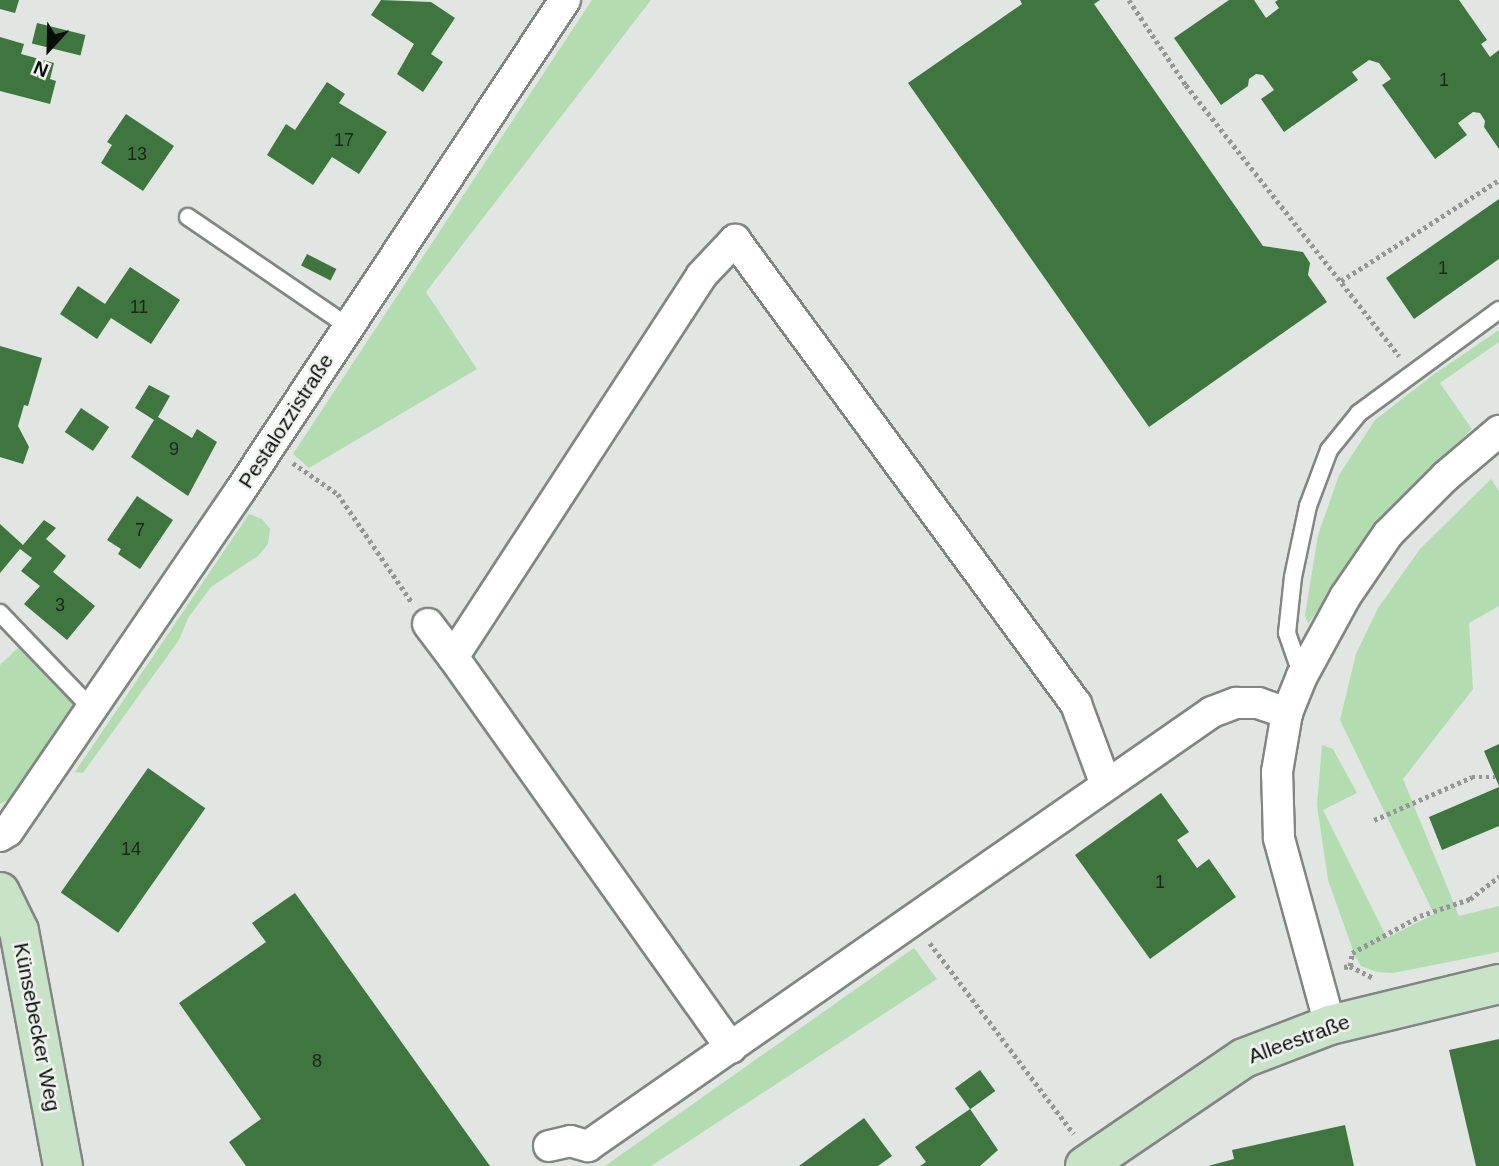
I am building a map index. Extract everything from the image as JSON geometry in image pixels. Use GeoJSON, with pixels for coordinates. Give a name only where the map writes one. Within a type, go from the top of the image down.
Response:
{"type":"FeatureCollection","features":[{"type":"Feature","properties":{"kind":"street","name":"Pestalozzistraße"},"geometry":{"type":"LineString","coordinates":[[0,836],[8,831],[270,446],[565,0]]}},
{"type":"Feature","properties":{"kind":"street"},"geometry":{"type":"LineString","coordinates":[[453,657],[701,276],[736,240],[1076,704],[1106,785]]}},
{"type":"Feature","properties":{"kind":"street"},"geometry":{"type":"LineString","coordinates":[[1330,1025],[1279,838],[1277,772],[1287,713],[1302,676],[1345,597],[1388,534],[1446,475],[1499,431]]}},
{"type":"Feature","properties":{"kind":"street"},"geometry":{"type":"LineString","coordinates":[[428,624],[732,1048]]}},
{"type":"Feature","properties":{"kind":"street"},"geometry":{"type":"LineString","coordinates":[[549,1146],[570,1140],[588,1146],[1212,712],[1236,704],[1258,703],[1287,713]]}},
{"type":"Feature","properties":{"kind":"street","name":"Künsebecker Weg"},"geometry":{"type":"LineString","coordinates":[[0,892],[19,931],[63,1166]]}},
{"type":"Feature","properties":{"kind":"street","name":"Alleestraße"},"geometry":{"type":"LineString","coordinates":[[1089,1163],[1244,1058],[1330,1025],[1499,984]]}},
{"type":"Feature","properties":{"kind":"lane"},"geometry":{"type":"LineString","coordinates":[[188,217],[348,326]]}},
{"type":"Feature","properties":{"kind":"lane"},"geometry":{"type":"LineString","coordinates":[[1302,676],[1287,633],[1293,577],[1308,506],[1329,450],[1359,413],[1499,310]]}},
{"type":"Feature","properties":{"kind":"lane"},"geometry":{"type":"LineString","coordinates":[[0,613],[91,708]]}},
{"type":"Feature","properties":{"kind":"path"},"geometry":{"type":"LineString","coordinates":[[1129,0],[1186,85],[1412,372]]}},
{"type":"Feature","properties":{"kind":"path"},"geometry":{"type":"LineString","coordinates":[[1341,281],[1499,180]]}},
{"type":"Feature","properties":{"kind":"path"},"geometry":{"type":"LineString","coordinates":[[270,446],[338,495],[428,624]]}},
{"type":"Feature","properties":{"kind":"path"},"geometry":{"type":"LineString","coordinates":[[1374,820],[1472,776],[1495,777]]}},
{"type":"Feature","properties":{"kind":"path"},"geometry":{"type":"LineString","coordinates":[[1350,966],[1352,953],[1420,916],[1469,899],[1499,876]]}},
{"type":"Feature","properties":{"kind":"path"},"geometry":{"type":"LineString","coordinates":[[912,919],[1089,1163]]}},
{"type":"Feature","properties":{"kind":"path"},"geometry":{"type":"LineString","coordinates":[[1315,976],[1350,966],[1369,977],[1378,978]]}},
{"type":"Feature","properties":{"kind":"green space"},"geometry":{"type":"Polygon","coordinates":[[[592,0],[651,0],[426,292],[477,369],[309,468],[293,454],[592,0]]]}},
{"type":"Feature","properties":{"kind":"green space"},"geometry":{"type":"Polygon","coordinates":[[[1499,330],[1499,342],[1440,383],[1472,429],[1385,514],[1308,624],[1305,615],[1318,535],[1339,475],[1375,420],[1433,375],[1499,330]]]}},
{"type":"Feature","properties":{"kind":"green space"},"geometry":{"type":"Polygon","coordinates":[[[1491,479],[1499,491],[1499,606],[1469,623],[1473,689],[1403,779],[1459,916],[1499,906],[1499,952],[1393,973],[1377,972],[1361,966],[1355,956],[1328,880],[1317,805],[1322,745],[1333,749],[1357,793],[1323,810],[1387,938],[1434,914],[1340,720],[1356,654],[1378,608],[1420,549],[1491,479]]]}},
{"type":"Feature","properties":{"kind":"green space"},"geometry":{"type":"Polygon","coordinates":[[[249,514],[262,519],[270,529],[268,544],[258,556],[211,587],[188,618],[179,640],[83,773],[75,772],[249,514]]]}},
{"type":"Feature","properties":{"kind":"green space"},"geometry":{"type":"Polygon","coordinates":[[[20,646],[77,709],[16,796],[0,804],[0,665],[20,646]]]}},
{"type":"Feature","properties":{"kind":"green space"},"geometry":{"type":"Polygon","coordinates":[[[914,948],[937,979],[651,1166],[605,1166],[914,948]]]}},
{"type":"Feature","properties":{"kind":"building"},"geometry":{"type":"Polygon","coordinates":[[[0,0],[19,0],[15,13],[0,9],[0,0]]]}},
{"type":"Feature","properties":{"kind":"building"},"geometry":{"type":"Polygon","coordinates":[[[381,0],[431,2],[455,18],[431,54],[443,62],[423,92],[397,74],[414,44],[371,15],[381,0]]]}},
{"type":"Feature","properties":{"kind":"building"},"geometry":{"type":"Polygon","coordinates":[[[1020,0],[1100,0],[1094,4],[1263,246],[1303,252],[1310,263],[1308,275],[1327,302],[1149,427],[908,83],[1022,4],[1020,0]]]}},
{"type":"Feature","properties":{"kind":"building"},"geometry":{"type":"Polygon","coordinates":[[[1229,0],[1254,0],[1266,18],[1279,8],[1275,2],[1278,0],[1459,0],[1487,40],[1481,44],[1490,57],[1499,50],[1499,149],[1484,127],[1485,121],[1480,113],[1473,112],[1458,123],[1467,135],[1435,159],[1382,85],[1391,79],[1379,63],[1369,60],[1352,72],[1358,80],[1284,132],[1261,99],[1274,90],[1263,75],[1256,74],[1249,79],[1248,86],[1221,105],[1174,38],[1229,0]]]}},
{"type":"Feature","properties":{"kind":"building"},"geometry":{"type":"Polygon","coordinates":[[[37,23],[86,35],[80,55],[32,43],[37,23]]]}},
{"type":"Feature","properties":{"kind":"building"},"geometry":{"type":"Polygon","coordinates":[[[0,37],[24,44],[21,54],[54,63],[50,79],[56,81],[50,104],[0,91],[0,37]]]}},
{"type":"Feature","properties":{"kind":"building"},"geometry":{"type":"Polygon","coordinates":[[[327,82],[345,94],[339,103],[387,132],[359,174],[332,157],[313,185],[267,155],[286,124],[295,130],[327,82]]]}},
{"type":"Feature","properties":{"kind":"building"},"geometry":{"type":"Polygon","coordinates":[[[126,114],[174,146],[143,191],[101,163],[112,145],[107,142],[126,114]]]}},
{"type":"Feature","properties":{"kind":"building"},"geometry":{"type":"Polygon","coordinates":[[[1499,199],[1499,259],[1414,319],[1386,278],[1499,199]]]}},
{"type":"Feature","properties":{"kind":"building"},"geometry":{"type":"Polygon","coordinates":[[[307,254],[336,269],[331,281],[301,266],[307,254]]]}},
{"type":"Feature","properties":{"kind":"building"},"geometry":{"type":"Polygon","coordinates":[[[130,267],[180,300],[151,344],[111,318],[97,339],[60,314],[78,286],[105,304],[130,267]]]}},
{"type":"Feature","properties":{"kind":"building"},"geometry":{"type":"Polygon","coordinates":[[[0,346],[42,358],[28,406],[24,405],[18,426],[29,447],[23,464],[0,457],[0,346]]]}},
{"type":"Feature","properties":{"kind":"building"},"geometry":{"type":"Polygon","coordinates":[[[149,385],[170,396],[158,417],[192,438],[197,429],[217,442],[188,496],[131,457],[154,420],[135,408],[149,385]]]}},
{"type":"Feature","properties":{"kind":"building"},"geometry":{"type":"Polygon","coordinates":[[[81,408],[109,427],[93,451],[65,432],[81,408]]]}},
{"type":"Feature","properties":{"kind":"building"},"geometry":{"type":"Polygon","coordinates":[[[137,496],[173,520],[140,569],[118,554],[121,549],[107,540],[137,496]]]}},
{"type":"Feature","properties":{"kind":"building"},"geometry":{"type":"Polygon","coordinates":[[[44,520],[56,528],[46,539],[66,556],[53,572],[95,606],[67,640],[24,604],[40,586],[21,571],[32,558],[20,549],[0,573],[0,524],[23,545],[44,520]]]}},
{"type":"Feature","properties":{"kind":"building"},"geometry":{"type":"Polygon","coordinates":[[[1499,744],[1499,786],[1484,751],[1499,744]]]}},
{"type":"Feature","properties":{"kind":"building"},"geometry":{"type":"Polygon","coordinates":[[[148,768],[205,808],[118,933],[61,893],[148,768]]]}},
{"type":"Feature","properties":{"kind":"building"},"geometry":{"type":"Polygon","coordinates":[[[1499,787],[1499,826],[1442,850],[1429,817],[1499,787]]]}},
{"type":"Feature","properties":{"kind":"building"},"geometry":{"type":"Polygon","coordinates":[[[1161,793],[1189,832],[1177,840],[1197,868],[1209,859],[1236,897],[1150,959],[1075,855],[1161,793]]]}},
{"type":"Feature","properties":{"kind":"building"},"geometry":{"type":"Polygon","coordinates":[[[295,893],[490,1166],[246,1166],[229,1142],[261,1119],[179,1003],[266,942],[252,923],[295,893]]]}},
{"type":"Feature","properties":{"kind":"building"},"geometry":{"type":"Polygon","coordinates":[[[1499,1039],[1499,1166],[1476,1166],[1449,1050],[1499,1039]]]}},
{"type":"Feature","properties":{"kind":"building"},"geometry":{"type":"Polygon","coordinates":[[[980,1070],[995,1091],[970,1109],[955,1088],[980,1070]]]}},
{"type":"Feature","properties":{"kind":"building"},"geometry":{"type":"Polygon","coordinates":[[[970,1109],[998,1150],[980,1166],[920,1166],[926,1162],[915,1147],[970,1109]]]}},
{"type":"Feature","properties":{"kind":"building"},"geometry":{"type":"Polygon","coordinates":[[[864,1118],[892,1156],[878,1166],[799,1166],[864,1118]]]}},
{"type":"Feature","properties":{"kind":"building"},"geometry":{"type":"Polygon","coordinates":[[[1345,1125],[1354,1166],[1208,1166],[1234,1159],[1232,1150],[1345,1125]]]}}]}
